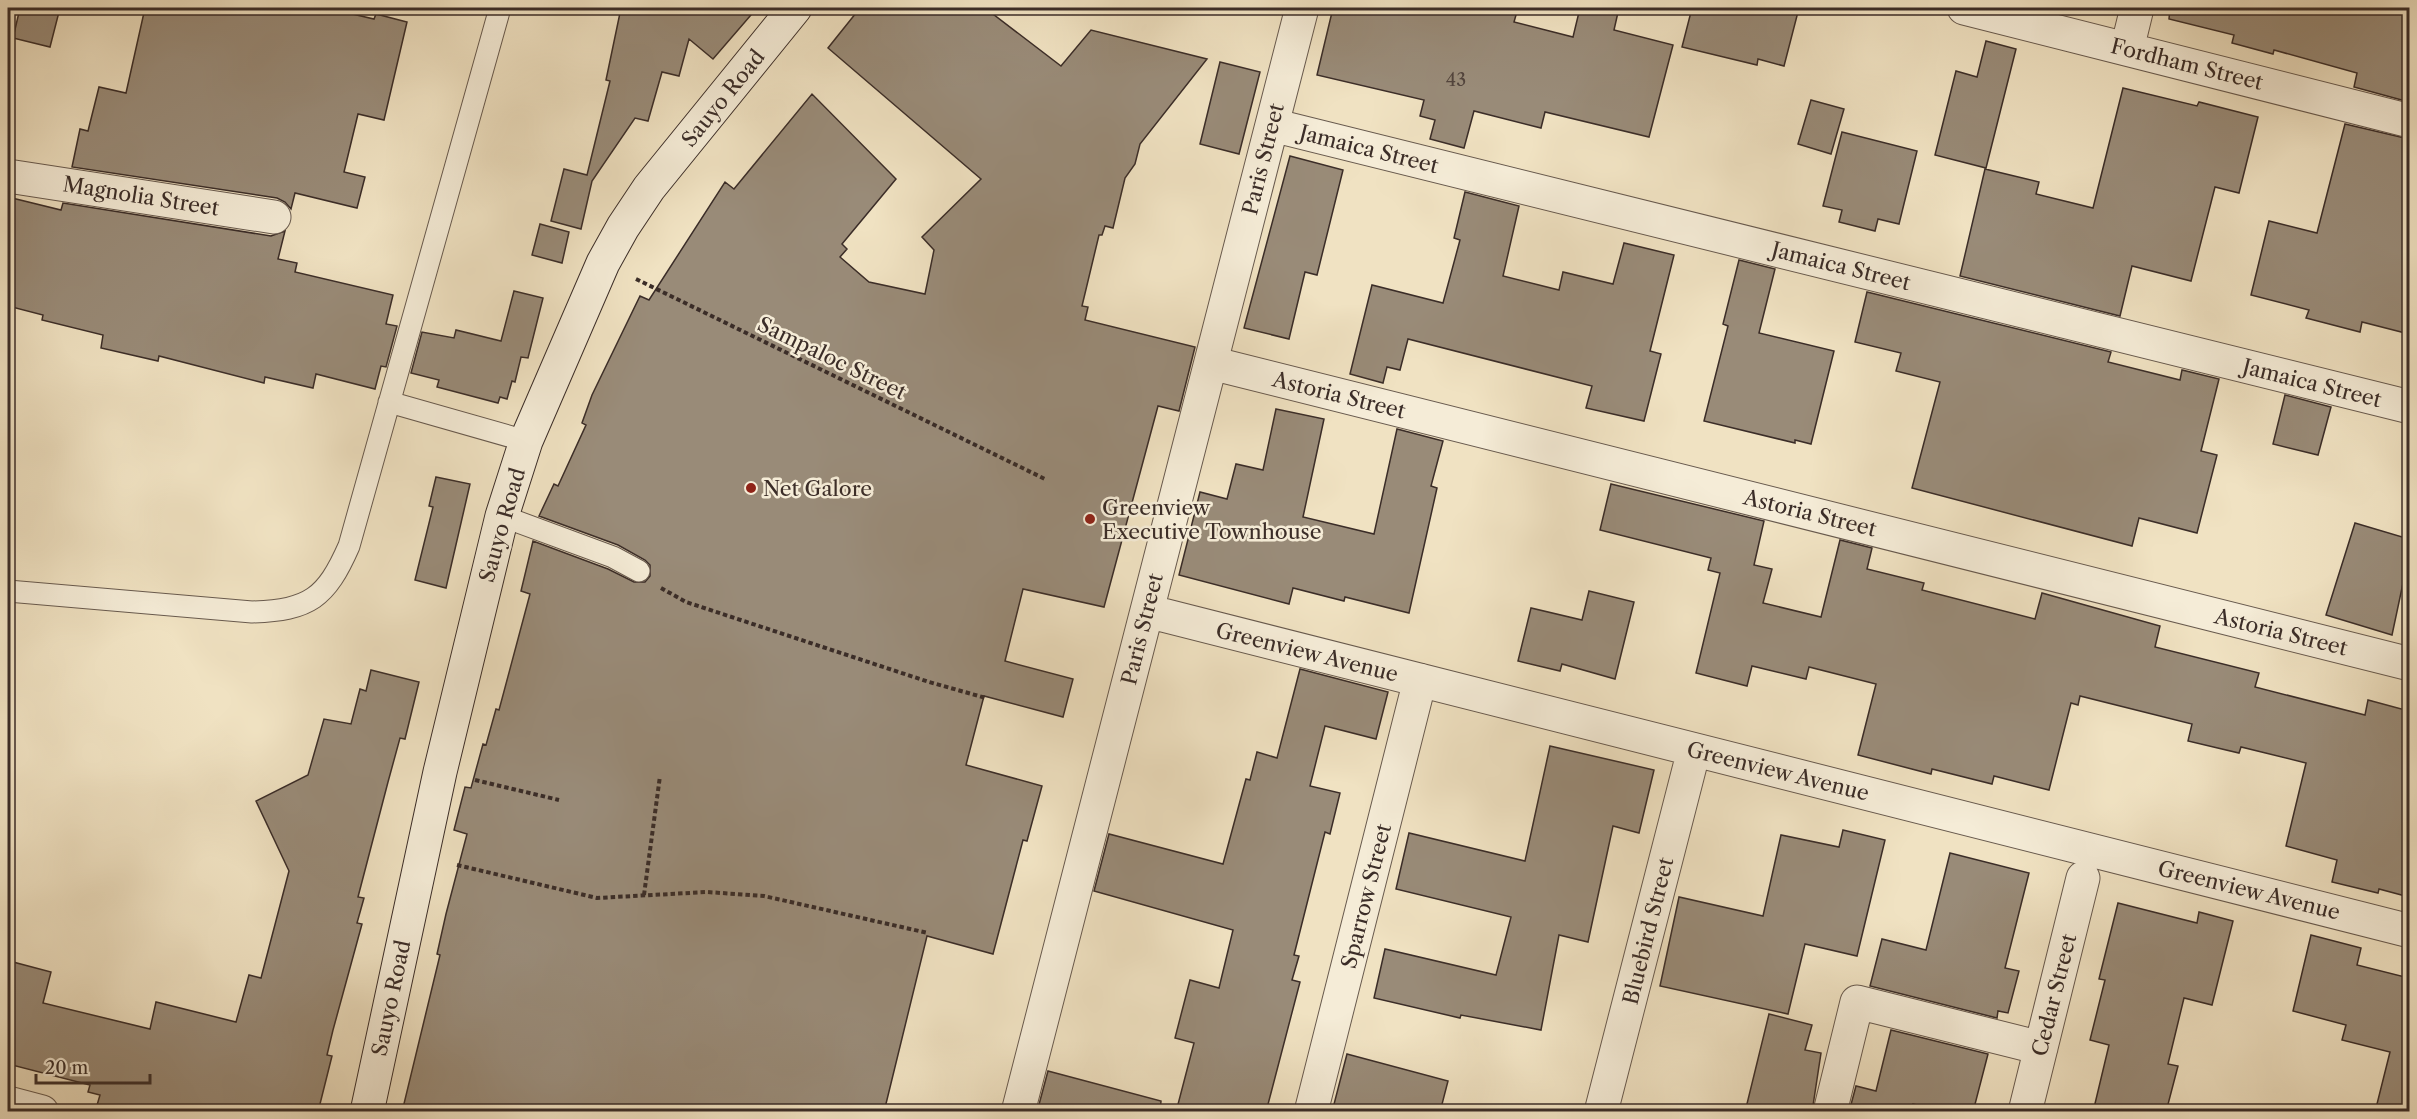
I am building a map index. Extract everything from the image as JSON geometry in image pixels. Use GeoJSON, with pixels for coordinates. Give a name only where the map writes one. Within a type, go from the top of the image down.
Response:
{"type":"FeatureCollection","features":[{"type":"Feature","properties":{"kind":"street","name":"Sauyo Road"},"geometry":{"type":"LineString","coordinates":[[367,1112],[440,771],[502,516],[526,441],[603,263],[649,188],[795,8]]}},
{"type":"Feature","properties":{"kind":"street","name":"Paris Street"},"geometry":{"type":"LineString","coordinates":[[1018,1112],[1302,8]]}},
{"type":"Feature","properties":{"kind":"street","name":"Fordham Street"},"geometry":{"type":"LineString","coordinates":[[1964,8],[2409,121]]}},
{"type":"Feature","properties":{"kind":"street"},"geometry":{"type":"LineString","coordinates":[[2127,49],[2137,8]]}},
{"type":"Feature","properties":{"kind":"street","name":"Jamaica Street"},"geometry":{"type":"LineString","coordinates":[[1272,125],[2409,407]]}},
{"type":"Feature","properties":{"kind":"street","name":"Magnolia Street"},"geometry":{"type":"LineString","coordinates":[[8,176],[274,217]]}},
{"type":"Feature","properties":{"kind":"street","name":"Astoria Street"},"geometry":{"type":"LineString","coordinates":[[1211,363],[2409,664]]}},
{"type":"Feature","properties":{"kind":"street","name":"Greenview Avenue"},"geometry":{"type":"LineString","coordinates":[[1147,611],[2409,931]]}},
{"type":"Feature","properties":{"kind":"street","name":"Sparrow Street"},"geometry":{"type":"LineString","coordinates":[[1311,1112],[1420,680]]}},
{"type":"Feature","properties":{"kind":"street","name":"Bluebird Street"},"geometry":{"type":"LineString","coordinates":[[1602,1112],[1694,750]]}},
{"type":"Feature","properties":{"kind":"street","name":"Cedar Street"},"geometry":{"type":"LineString","coordinates":[[2025,1112],[2084,878]]}},
{"type":"Feature","properties":{"kind":"street"},"geometry":{"type":"LineString","coordinates":[[1830,1112],[1857,1002],[2041,1048]]}},
{"type":"Feature","properties":{"kind":"street"},"geometry":{"type":"LineString","coordinates":[[8,1103],[42,1112]]}},
{"type":"Feature","properties":{"kind":"lane"},"geometry":{"type":"LineString","coordinates":[[8,591],[252,612],[288,610],[318,596],[336,575],[349,546],[500,8]]}},
{"type":"Feature","properties":{"kind":"lane"},"geometry":{"type":"LineString","coordinates":[[389,402],[526,441]]}},
{"type":"Feature","properties":{"kind":"lane"},"geometry":{"type":"LineString","coordinates":[[502,516],[614,557],[639,571]]}},
{"type":"Feature","properties":{"kind":"path","name":"Sampaloc Street"},"geometry":{"type":"LineString","coordinates":[[603,263],[1047,480]]}},
{"type":"Feature","properties":{"kind":"path"},"geometry":{"type":"LineString","coordinates":[[639,571],[653,584],[686,602],[986,698]]}},
{"type":"Feature","properties":{"kind":"path"},"geometry":{"type":"LineString","coordinates":[[440,771],[559,800]]}},
{"type":"Feature","properties":{"kind":"path"},"geometry":{"type":"LineString","coordinates":[[644,895],[660,777]]}},
{"type":"Feature","properties":{"kind":"path"},"geometry":{"type":"LineString","coordinates":[[422,856],[597,898],[707,892],[764,896],[928,933]]}},
{"type":"Feature","properties":{"kind":"building"},"geometry":{"type":"Polygon","coordinates":[[[20,8],[60,8],[50,47],[13,38],[20,8]]]}},
{"type":"Feature","properties":{"kind":"building"},"geometry":{"type":"Polygon","coordinates":[[[145,8],[327,8],[374,19],[376,14],[407,22],[384,120],[358,114],[344,172],[365,177],[357,208],[295,193],[291,209],[277,198],[72,167],[80,129],[88,131],[99,87],[126,93],[145,8]]]}},
{"type":"Feature","properties":{"kind":"building"},"geometry":{"type":"Polygon","coordinates":[[[621,8],[757,8],[713,59],[689,39],[679,76],[662,72],[648,121],[635,118],[592,181],[581,229],[551,221],[564,169],[587,175],[610,81],[606,80],[621,8]]]}},
{"type":"Feature","properties":{"kind":"building"},"geometry":{"type":"Polygon","coordinates":[[[860,8],[985,8],[1061,66],[1091,30],[1207,59],[1140,144],[1135,164],[1125,178],[1113,228],[1105,226],[1102,235],[1099,235],[1082,306],[1088,307],[1085,320],[1195,347],[1179,411],[1158,406],[1104,607],[1023,589],[1005,661],[1073,679],[1063,717],[984,696],[966,765],[1042,786],[1027,841],[1023,840],[993,954],[927,936],[884,1112],[402,1112],[440,955],[437,954],[446,914],[467,834],[454,830],[465,787],[471,788],[483,744],[486,745],[496,709],[499,710],[530,594],[521,591],[533,541],[608,569],[634,582],[645,582],[650,576],[650,565],[645,560],[618,545],[539,516],[554,484],[558,486],[586,425],[582,423],[592,395],[640,296],[649,300],[725,182],[734,189],[812,94],[896,179],[842,244],[847,249],[840,257],[869,282],[925,294],[934,250],[922,237],[981,179],[828,48],[860,8]]]}},
{"type":"Feature","properties":{"kind":"building"},"geometry":{"type":"Polygon","coordinates":[[[1333,8],[1518,8],[1514,22],[1573,37],[1580,8],[1619,8],[1614,30],[1673,45],[1649,137],[1545,112],[1541,128],[1474,111],[1464,148],[1430,139],[1435,120],[1420,116],[1424,100],[1317,75],[1333,8]]]}},
{"type":"Feature","properties":{"kind":"building"},"geometry":{"type":"Polygon","coordinates":[[[1692,8],[1799,8],[1784,66],[1758,59],[1757,65],[1682,47],[1692,8]]]}},
{"type":"Feature","properties":{"kind":"building"},"geometry":{"type":"Polygon","coordinates":[[[2170,8],[2409,8],[2409,102],[2354,87],[2357,73],[2274,50],[2273,54],[2232,43],[2234,35],[2169,19],[2170,8]]]}},
{"type":"Feature","properties":{"kind":"building"},"geometry":{"type":"Polygon","coordinates":[[[1986,41],[2016,49],[1986,168],[1935,155],[1956,71],[1977,77],[1986,41]]]}},
{"type":"Feature","properties":{"kind":"building"},"geometry":{"type":"Polygon","coordinates":[[[1220,62],[1260,72],[1239,154],[1200,144],[1220,62]]]}},
{"type":"Feature","properties":{"kind":"building"},"geometry":{"type":"Polygon","coordinates":[[[2123,88],[2197,106],[2199,102],[2258,117],[2239,193],[2215,187],[2191,281],[2132,266],[2120,316],[1960,276],[1985,169],[2039,182],[2036,194],[2093,208],[2123,88]]]}},
{"type":"Feature","properties":{"kind":"building"},"geometry":{"type":"Polygon","coordinates":[[[1811,100],[1844,109],[1831,154],[1798,144],[1811,100]]]}},
{"type":"Feature","properties":{"kind":"building"},"geometry":{"type":"Polygon","coordinates":[[[2345,124],[2409,139],[2409,334],[2362,322],[2360,332],[2306,318],[2309,310],[2251,295],[2269,221],[2317,233],[2345,124]]]}},
{"type":"Feature","properties":{"kind":"building"},"geometry":{"type":"Polygon","coordinates":[[[1842,132],[1917,151],[1899,224],[1878,219],[1875,231],[1839,222],[1842,210],[1823,206],[1842,132]]]}},
{"type":"Feature","properties":{"kind":"building"},"geometry":{"type":"Polygon","coordinates":[[[1290,156],[1343,170],[1317,275],[1305,272],[1289,339],[1244,328],[1290,156]]]}},
{"type":"Feature","properties":{"kind":"building"},"geometry":{"type":"Polygon","coordinates":[[[1465,192],[1519,206],[1503,276],[1559,290],[1563,272],[1613,284],[1624,243],[1674,255],[1650,351],[1661,354],[1644,421],[1586,408],[1592,386],[1408,339],[1400,370],[1387,367],[1383,383],[1350,374],[1372,285],[1443,303],[1460,240],[1454,238],[1465,192]]]}},
{"type":"Feature","properties":{"kind":"building"},"geometry":{"type":"Polygon","coordinates":[[[8,197],[61,210],[63,203],[271,236],[285,231],[278,259],[297,263],[295,272],[393,295],[386,324],[397,326],[386,367],[381,366],[375,389],[316,374],[313,388],[265,377],[264,383],[159,356],[158,361],[101,348],[103,335],[42,320],[43,315],[8,306],[8,197]]]}},
{"type":"Feature","properties":{"kind":"building"},"geometry":{"type":"Polygon","coordinates":[[[540,224],[569,232],[562,263],[532,255],[540,224]]]}},
{"type":"Feature","properties":{"kind":"building"},"geometry":{"type":"Polygon","coordinates":[[[1739,260],[1775,269],[1759,333],[1834,351],[1811,444],[1795,440],[1795,443],[1704,421],[1728,326],[1723,324],[1739,260]]]}},
{"type":"Feature","properties":{"kind":"building"},"geometry":{"type":"Polygon","coordinates":[[[514,291],[543,298],[528,358],[521,357],[515,382],[512,381],[507,399],[500,397],[498,403],[437,387],[439,380],[411,373],[422,332],[454,338],[456,330],[501,341],[514,291]]]}},
{"type":"Feature","properties":{"kind":"building"},"geometry":{"type":"Polygon","coordinates":[[[1867,292],[2111,352],[2108,362],[2180,380],[2182,370],[2219,379],[2201,451],[2217,455],[2197,533],[2139,518],[2132,546],[1912,488],[1940,382],[1896,371],[1901,353],[1855,342],[1867,292]]]}},
{"type":"Feature","properties":{"kind":"building"},"geometry":{"type":"Polygon","coordinates":[[[2285,395],[2331,407],[2318,455],[2273,444],[2285,395]]]}},
{"type":"Feature","properties":{"kind":"building"},"geometry":{"type":"Polygon","coordinates":[[[1276,409],[1324,419],[1303,517],[1374,534],[1397,429],[1443,441],[1431,486],[1437,488],[1409,613],[1345,597],[1344,601],[1293,588],[1289,604],[1179,575],[1200,492],[1227,499],[1236,464],[1263,470],[1276,409]]]}},
{"type":"Feature","properties":{"kind":"building"},"geometry":{"type":"Polygon","coordinates":[[[436,477],[470,484],[446,588],[415,580],[433,507],[429,506],[436,477]]]}},
{"type":"Feature","properties":{"kind":"building"},"geometry":{"type":"Polygon","coordinates":[[[1611,484],[1764,521],[1754,565],[1772,569],[1763,603],[1821,617],[1840,540],[1872,548],[1867,569],[1924,583],[1922,590],[2035,619],[2042,593],[2160,626],[2155,647],[2259,673],[2255,687],[2365,715],[2368,700],[2409,711],[2409,897],[2379,889],[2378,893],[2332,882],[2337,860],[2286,846],[2306,763],[2241,747],[2239,753],[2188,741],[2192,724],[2080,696],[2078,705],[2071,703],[2049,790],[1994,776],[1992,784],[1932,769],[1931,774],[1858,755],[1876,684],[1809,667],[1806,679],[1752,666],[1747,686],[1696,673],[1720,573],[1708,570],[1711,558],[1600,530],[1611,484]]]}},
{"type":"Feature","properties":{"kind":"building"},"geometry":{"type":"Polygon","coordinates":[[[2355,523],[2409,539],[2409,555],[2392,635],[2326,615],[2355,523]]]}},
{"type":"Feature","properties":{"kind":"building"},"geometry":{"type":"Polygon","coordinates":[[[1589,591],[1634,602],[1615,679],[1562,664],[1560,671],[1518,661],[1531,608],[1582,620],[1589,591]]]}},
{"type":"Feature","properties":{"kind":"building"},"geometry":{"type":"Polygon","coordinates":[[[1300,669],[1388,692],[1376,739],[1325,726],[1310,786],[1340,793],[1330,834],[1325,832],[1294,955],[1299,956],[1292,980],[1300,982],[1266,1112],[1176,1112],[1194,1043],[1175,1038],[1190,980],[1219,988],[1233,930],[1094,891],[1109,834],[1223,864],[1246,779],[1250,780],[1257,752],[1277,758],[1300,669]]]}},
{"type":"Feature","properties":{"kind":"building"},"geometry":{"type":"Polygon","coordinates":[[[371,670],[419,682],[405,739],[400,738],[358,897],[364,898],[357,923],[362,924],[327,1055],[332,1056],[318,1112],[95,1112],[100,1095],[88,1092],[90,1085],[8,1064],[8,986],[13,962],[51,972],[43,1003],[150,1029],[156,1002],[236,1022],[249,975],[261,978],[289,871],[256,801],[308,775],[324,719],[351,724],[360,689],[366,691],[371,670]]]}},
{"type":"Feature","properties":{"kind":"building"},"geometry":{"type":"Polygon","coordinates":[[[1550,746],[1654,770],[1639,833],[1613,826],[1588,942],[1559,935],[1541,1030],[1461,1015],[1460,1018],[1374,998],[1385,949],[1496,975],[1511,917],[1396,889],[1409,833],[1525,861],[1550,746]]]}},
{"type":"Feature","properties":{"kind":"building"},"geometry":{"type":"Polygon","coordinates":[[[1843,830],[1885,840],[1857,956],[1805,944],[1788,1014],[1660,986],[1679,897],[1763,916],[1781,835],[1839,847],[1843,830]]]}},
{"type":"Feature","properties":{"kind":"building"},"geometry":{"type":"Polygon","coordinates":[[[1950,853],[2029,873],[2005,968],[2019,971],[2008,1013],[1998,1011],[1997,1018],[1870,986],[1882,939],[1926,950],[1950,853]]]}},
{"type":"Feature","properties":{"kind":"building"},"geometry":{"type":"Polygon","coordinates":[[[2118,903],[2197,923],[2199,912],[2233,921],[2212,1005],[2184,998],[2168,1064],[2178,1066],[2166,1112],[2093,1112],[2109,1045],[2090,1040],[2105,980],[2099,979],[2118,903]]]}},
{"type":"Feature","properties":{"kind":"building"},"geometry":{"type":"Polygon","coordinates":[[[2311,935],[2361,948],[2357,965],[2409,978],[2409,1098],[2406,1112],[2375,1112],[2390,1052],[2342,1040],[2346,1025],[2293,1011],[2311,935]]]}},
{"type":"Feature","properties":{"kind":"building"},"geometry":{"type":"Polygon","coordinates":[[[1769,1014],[1812,1025],[1805,1050],[1821,1053],[1812,1112],[1745,1112],[1769,1014]]]}},
{"type":"Feature","properties":{"kind":"building"},"geometry":{"type":"Polygon","coordinates":[[[1891,1030],[1988,1054],[1973,1112],[1943,1112],[1913,1104],[1912,1112],[1849,1112],[1856,1086],[1876,1091],[1891,1030]]]}},
{"type":"Feature","properties":{"kind":"building"},"geometry":{"type":"Polygon","coordinates":[[[1347,1054],[1448,1081],[1440,1112],[1332,1112],[1347,1054]]]}},
{"type":"Feature","properties":{"kind":"building"},"geometry":{"type":"Polygon","coordinates":[[[1048,1071],[1161,1101],[1160,1112],[1037,1112],[1048,1071]]]}},
{"type":"Feature","properties":{"kind":"place","name":"Net Galore"},"geometry":{"type":"Point","coordinates":[751,488]}},
{"type":"Feature","properties":{"kind":"place","name":"Greenview Executive Townhouse"},"geometry":{"type":"Point","coordinates":[1090,519]}}]}
